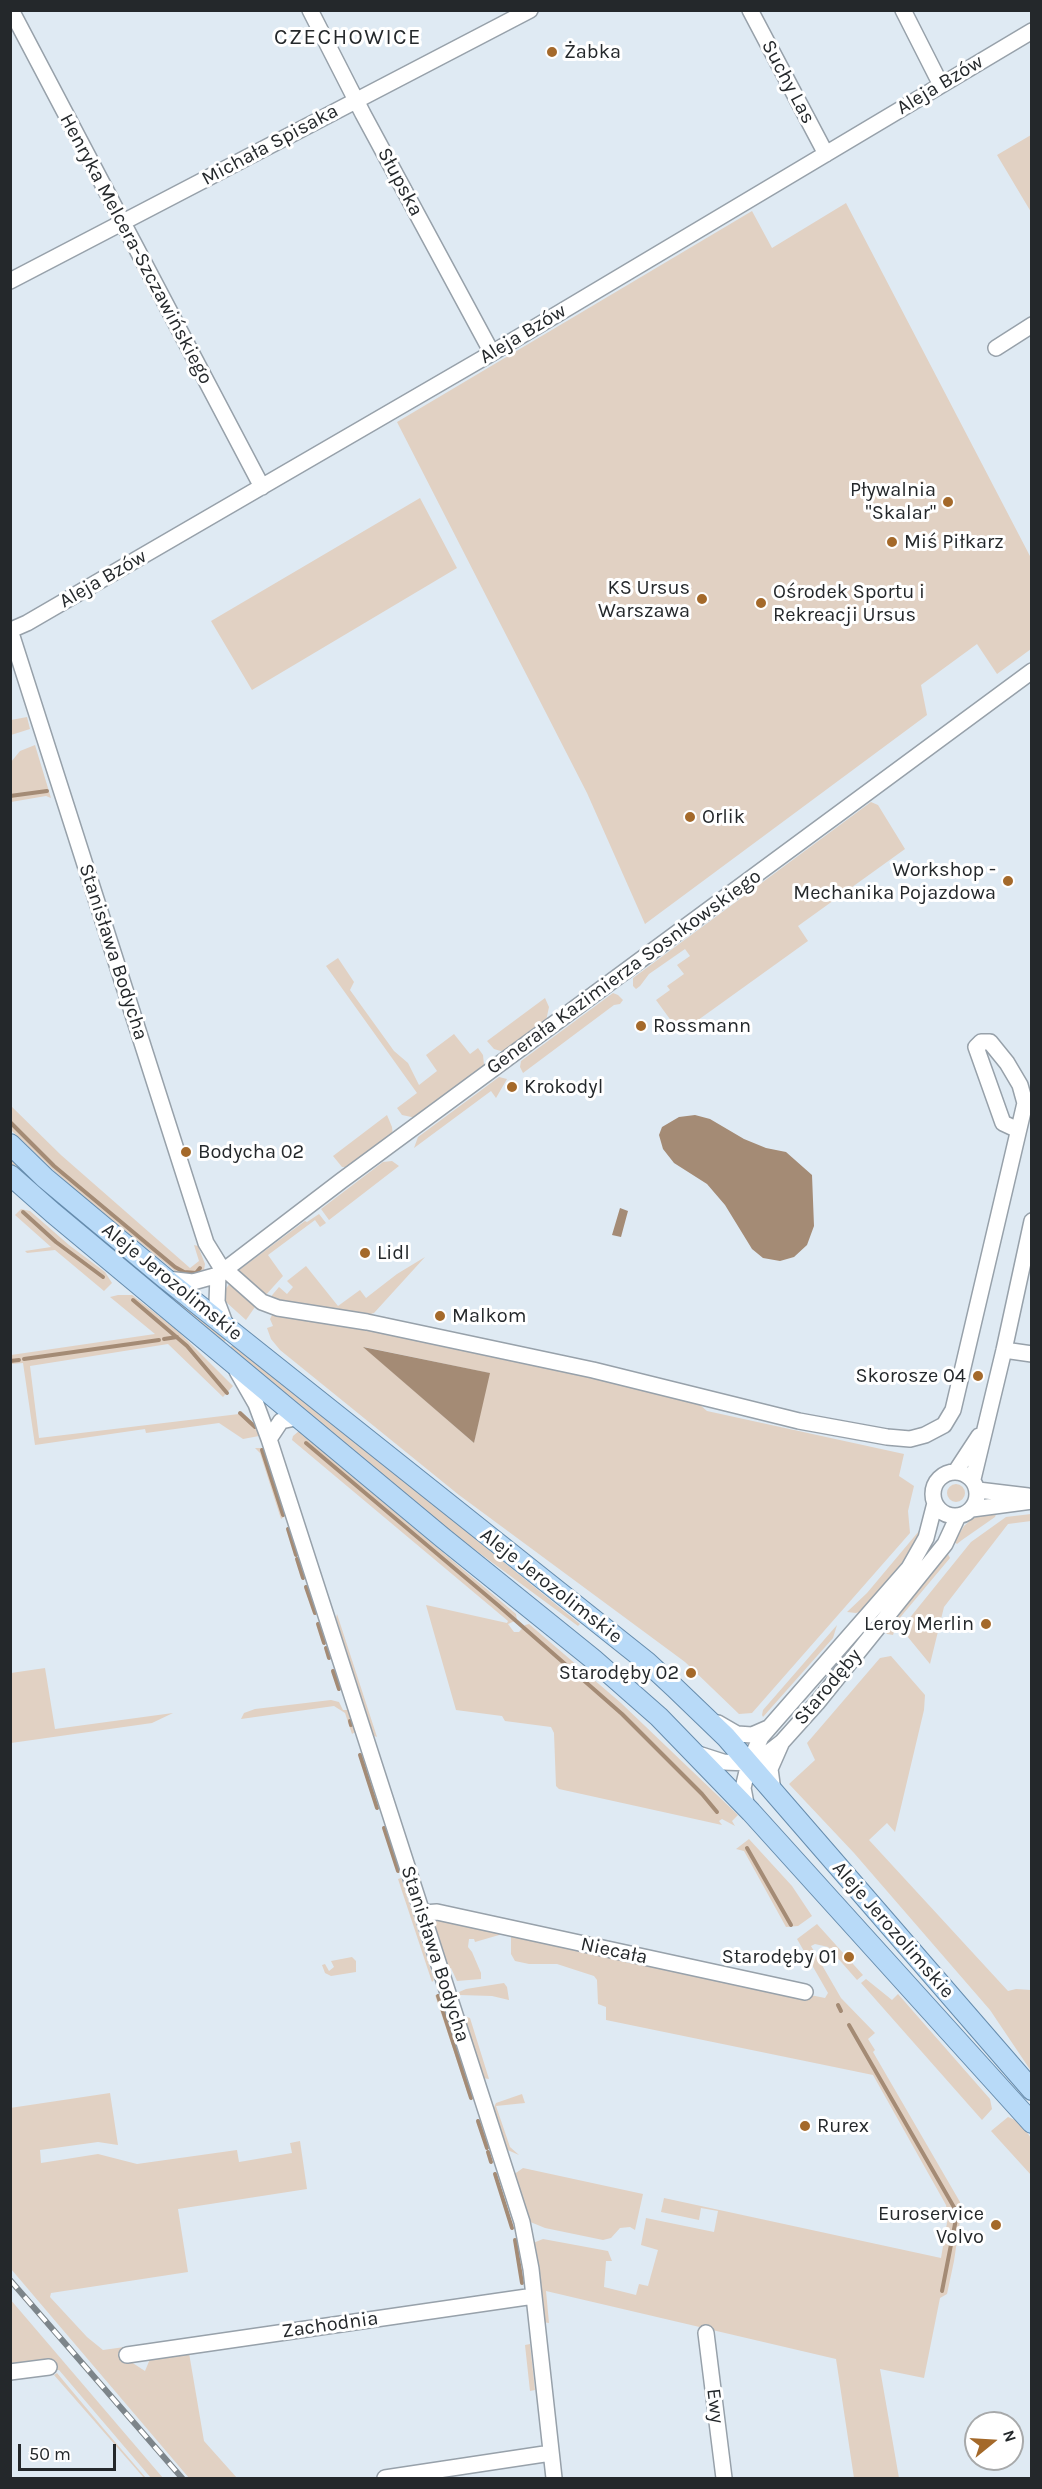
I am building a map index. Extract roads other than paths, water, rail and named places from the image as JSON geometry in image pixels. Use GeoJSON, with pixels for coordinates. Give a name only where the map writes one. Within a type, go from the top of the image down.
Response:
{"type":"FeatureCollection","features":[{"type":"Feature","properties":{"kind":"main road","name":"Aleje Jerozolimskie"},"geometry":{"type":"LineString","coordinates":[[10,1144],[45,1178],[166,1279],[647,1662],[706,1717],[749,1763],[1032,2090]]}},
{"type":"Feature","properties":{"kind":"main road","name":"Aleje Jerozolimskie"},"geometry":{"type":"LineString","coordinates":[[10,1175],[52,1213],[443,1538],[593,1659],[658,1717],[747,1809],[1032,2123]]}},
{"type":"Feature","properties":{"kind":"street","name":"Henryka Melcera-Szczawińskiego"},"geometry":{"type":"LineString","coordinates":[[11,10],[262,487]]}},
{"type":"Feature","properties":{"kind":"street","name":"Słupska"},"geometry":{"type":"LineString","coordinates":[[310,10],[356,101],[492,353]]}},
{"type":"Feature","properties":{"kind":"street","name":"Michała Spisaka"},"geometry":{"type":"LineString","coordinates":[[10,281],[530,10]]}},
{"type":"Feature","properties":{"kind":"street","name":"Suchy Las"},"geometry":{"type":"LineString","coordinates":[[750,10],[826,154]]}},
{"type":"Feature","properties":{"kind":"street"},"geometry":{"type":"LineString","coordinates":[[903,10],[941,85]]}},
{"type":"Feature","properties":{"kind":"street","name":"Aleja Bzów"},"geometry":{"type":"LineString","coordinates":[[10,630],[27,623],[492,353],[1032,31]]}},
{"type":"Feature","properties":{"kind":"street"},"geometry":{"type":"LineString","coordinates":[[996,348],[1032,325]]}},
{"type":"Feature","properties":{"kind":"street","name":"Stanisława Bodycha"},"geometry":{"type":"LineString","coordinates":[[10,630],[206,1243],[222,1272],[269,1306],[367,1322],[545,1360],[800,1421],[887,1437],[910,1439],[925,1435],[944,1425],[953,1410],[1024,1097],[1007,1063],[990,1042],[981,1042],[976,1047],[985,1071]]}},
{"type":"Feature","properties":{"kind":"street","name":"Generała Kazimierza Sosnkowskiego"},"geometry":{"type":"LineString","coordinates":[[166,1279],[193,1282],[222,1272],[1032,671]]}},
{"type":"Feature","properties":{"kind":"street"},"geometry":{"type":"LineString","coordinates":[[1007,1063],[985,1071],[1003,1123],[1018,1130]]}},
{"type":"Feature","properties":{"kind":"street"},"geometry":{"type":"LineString","coordinates":[[972,1509],[977,1500],[975,1485],[983,1430],[1004,1350],[1032,1221]]}},
{"type":"Feature","properties":{"kind":"street"},"geometry":{"type":"LineString","coordinates":[[222,1272],[218,1302],[226,1326]]}},
{"type":"Feature","properties":{"kind":"street"},"geometry":{"type":"LineString","coordinates":[[1004,1350],[1032,1354]]}},
{"type":"Feature","properties":{"kind":"street","name":"Stanisława Bodycha"},"geometry":{"type":"LineString","coordinates":[[229,1358],[256,1404],[269,1439],[522,2222],[534,2296],[554,2478]]}},
{"type":"Feature","properties":{"kind":"street"},"geometry":{"type":"LineString","coordinates":[[269,1439],[281,1421],[300,1417]]}},
{"type":"Feature","properties":{"kind":"street"},"geometry":{"type":"LineString","coordinates":[[956,1472],[983,1430]]}},
{"type":"Feature","properties":{"kind":"street"},"geometry":{"type":"LineString","coordinates":[[956,1472],[965,1474],[975,1485],[1032,1498],[972,1509],[958,1516],[944,1514],[935,1503],[934,1490],[940,1478],[956,1472]]}},
{"type":"Feature","properties":{"kind":"street","name":"Starodęby"},"geometry":{"type":"LineString","coordinates":[[747,1809],[743,1788],[749,1763],[761,1737],[909,1568],[927,1538],[935,1503]]}},
{"type":"Feature","properties":{"kind":"street","name":"Starodęby"},"geometry":{"type":"LineString","coordinates":[[749,1763],[759,1760],[782,1742],[817,1703],[945,1544],[958,1516]]}},
{"type":"Feature","properties":{"kind":"street","name":"Starodęby"},"geometry":{"type":"LineString","coordinates":[[706,1717],[737,1734],[752,1735],[768,1728]]}},
{"type":"Feature","properties":{"kind":"street","name":"Starodęby"},"geometry":{"type":"LineString","coordinates":[[773,1791],[770,1769],[782,1742]]}},
{"type":"Feature","properties":{"kind":"street"},"geometry":{"type":"LineString","coordinates":[[695,1753],[723,1762],[749,1763]]}},
{"type":"Feature","properties":{"kind":"street","name":"Niecała"},"geometry":{"type":"LineString","coordinates":[[423,1913],[437,1912],[805,1992]]}},
{"type":"Feature","properties":{"kind":"street","name":"Zachodnia"},"geometry":{"type":"LineString","coordinates":[[127,2355],[534,2296]]}},
{"type":"Feature","properties":{"kind":"street","name":"Ewy"},"geometry":{"type":"LineString","coordinates":[[706,2333],[724,2478]]}},
{"type":"Feature","properties":{"kind":"street"},"geometry":{"type":"LineString","coordinates":[[10,2372],[49,2367]]}},
{"type":"Feature","properties":{"kind":"street"},"geometry":{"type":"LineString","coordinates":[[385,2478],[551,2453]]}},
{"type":"Feature","properties":{"kind":"waterway"},"geometry":{"type":"LineString","coordinates":[[10,796],[47,791]]}},
{"type":"Feature","properties":{"kind":"waterway"},"geometry":{"type":"LineString","coordinates":[[10,1122],[54,1166],[175,1267],[184,1272],[196,1273],[200,1268]]}},
{"type":"Feature","properties":{"kind":"waterway"},"geometry":{"type":"LineString","coordinates":[[23,1212],[56,1242],[103,1277]]}},
{"type":"Feature","properties":{"kind":"waterway"},"geometry":{"type":"LineString","coordinates":[[133,1300],[187,1346],[227,1393]]}},
{"type":"Feature","properties":{"kind":"waterway"},"geometry":{"type":"LineString","coordinates":[[164,1339],[177,1337]]}},
{"type":"Feature","properties":{"kind":"waterway"},"geometry":{"type":"LineString","coordinates":[[24,1359],[159,1340]]}},
{"type":"Feature","properties":{"kind":"waterway"},"geometry":{"type":"LineString","coordinates":[[10,1361],[19,1360]]}},
{"type":"Feature","properties":{"kind":"waterway"},"geometry":{"type":"LineString","coordinates":[[240,1413],[255,1427]]}},
{"type":"Feature","properties":{"kind":"waterway"},"geometry":{"type":"LineString","coordinates":[[306,1443],[499,1606],[622,1714],[717,1812]]}},
{"type":"Feature","properties":{"kind":"waterway"},"geometry":{"type":"LineString","coordinates":[[262,1450],[283,1515]]}},
{"type":"Feature","properties":{"kind":"waterway"},"geometry":{"type":"LineString","coordinates":[[288,1529],[296,1555]]}},
{"type":"Feature","properties":{"kind":"waterway"},"geometry":{"type":"LineString","coordinates":[[297,1559],[303,1578]]}},
{"type":"Feature","properties":{"kind":"waterway"},"geometry":{"type":"LineString","coordinates":[[306,1587],[315,1613]]}},
{"type":"Feature","properties":{"kind":"waterway"},"geometry":{"type":"LineString","coordinates":[[318,1624],[324,1643]]}},
{"type":"Feature","properties":{"kind":"waterway"},"geometry":{"type":"LineString","coordinates":[[326,1648],[329,1658]]}},
{"type":"Feature","properties":{"kind":"waterway"},"geometry":{"type":"LineString","coordinates":[[333,1671],[339,1689]]}},
{"type":"Feature","properties":{"kind":"waterway"},"geometry":{"type":"LineString","coordinates":[[350,1721],[351,1725]]}},
{"type":"Feature","properties":{"kind":"waterway"},"geometry":{"type":"LineString","coordinates":[[360,1755],[377,1808]]}},
{"type":"Feature","properties":{"kind":"waterway"},"geometry":{"type":"LineString","coordinates":[[384,1828],[398,1871]]}},
{"type":"Feature","properties":{"kind":"waterway"},"geometry":{"type":"LineString","coordinates":[[747,1848],[791,1925]]}},
{"type":"Feature","properties":{"kind":"waterway"},"geometry":{"type":"LineString","coordinates":[[438,1996],[471,2098]]}},
{"type":"Feature","properties":{"kind":"waterway"},"geometry":{"type":"LineString","coordinates":[[838,2005],[841,2011]]}},
{"type":"Feature","properties":{"kind":"waterway"},"geometry":{"type":"LineString","coordinates":[[849,2025],[955,2209],[956,2219],[942,2291]]}},
{"type":"Feature","properties":{"kind":"waterway"},"geometry":{"type":"LineString","coordinates":[[478,2121],[487,2148]]}},
{"type":"Feature","properties":{"kind":"waterway"},"geometry":{"type":"LineString","coordinates":[[488,2152],[491,2162]]}},
{"type":"Feature","properties":{"kind":"waterway"},"geometry":{"type":"LineString","coordinates":[[495,2174],[512,2228]]}},
{"type":"Feature","properties":{"kind":"waterway"},"geometry":{"type":"LineString","coordinates":[[515,2240],[522,2283]]}},
{"type":"Feature","properties":{"kind":"railway"},"geometry":{"type":"LineString","coordinates":[[10,2280],[182,2478]]}},
{"type":"Feature","properties":{"kind":"place","name":"Żabka"},"geometry":{"type":"Point","coordinates":[552,52]}},
{"type":"Feature","properties":{"kind":"place","name":"Pływalnia \"Skalar\""},"geometry":{"type":"Point","coordinates":[948,502]}},
{"type":"Feature","properties":{"kind":"place","name":"Miś Piłkarz"},"geometry":{"type":"Point","coordinates":[892,542]}},
{"type":"Feature","properties":{"kind":"place","name":"KS Ursus Warszawa"},"geometry":{"type":"Point","coordinates":[702,599]}},
{"type":"Feature","properties":{"kind":"place","name":"Ośrodek Sportu i Rekreacji Ursus"},"geometry":{"type":"Point","coordinates":[761,603]}},
{"type":"Feature","properties":{"kind":"place","name":"Orlik"},"geometry":{"type":"Point","coordinates":[690,817]}},
{"type":"Feature","properties":{"kind":"place","name":"Workshop - Mechanika Pojazdowa"},"geometry":{"type":"Point","coordinates":[1008,881]}},
{"type":"Feature","properties":{"kind":"place","name":"Rossmann"},"geometry":{"type":"Point","coordinates":[641,1026]}},
{"type":"Feature","properties":{"kind":"place","name":"Krokodyl"},"geometry":{"type":"Point","coordinates":[512,1087]}},
{"type":"Feature","properties":{"kind":"place","name":"Bodycha 02"},"geometry":{"type":"Point","coordinates":[186,1152]}},
{"type":"Feature","properties":{"kind":"place","name":"Lidl"},"geometry":{"type":"Point","coordinates":[365,1253]}},
{"type":"Feature","properties":{"kind":"place","name":"Malkom"},"geometry":{"type":"Point","coordinates":[440,1316]}},
{"type":"Feature","properties":{"kind":"place","name":"Skorosze 04"},"geometry":{"type":"Point","coordinates":[978,1376]}},
{"type":"Feature","properties":{"kind":"place","name":"Leroy Merlin"},"geometry":{"type":"Point","coordinates":[986,1624]}},
{"type":"Feature","properties":{"kind":"place","name":"Starodęby 02"},"geometry":{"type":"Point","coordinates":[691,1673]}},
{"type":"Feature","properties":{"kind":"place","name":"Starodęby 01"},"geometry":{"type":"Point","coordinates":[849,1957]}},
{"type":"Feature","properties":{"kind":"place","name":"Rurex"},"geometry":{"type":"Point","coordinates":[805,2126]}},
{"type":"Feature","properties":{"kind":"place","name":"Euroservice Volvo"},"geometry":{"type":"Point","coordinates":[996,2225]}},
{"type":"Feature","properties":{"kind":"district","name":"CZECHOWICE"},"geometry":{"type":"Point","coordinates":[348,38]}}]}
